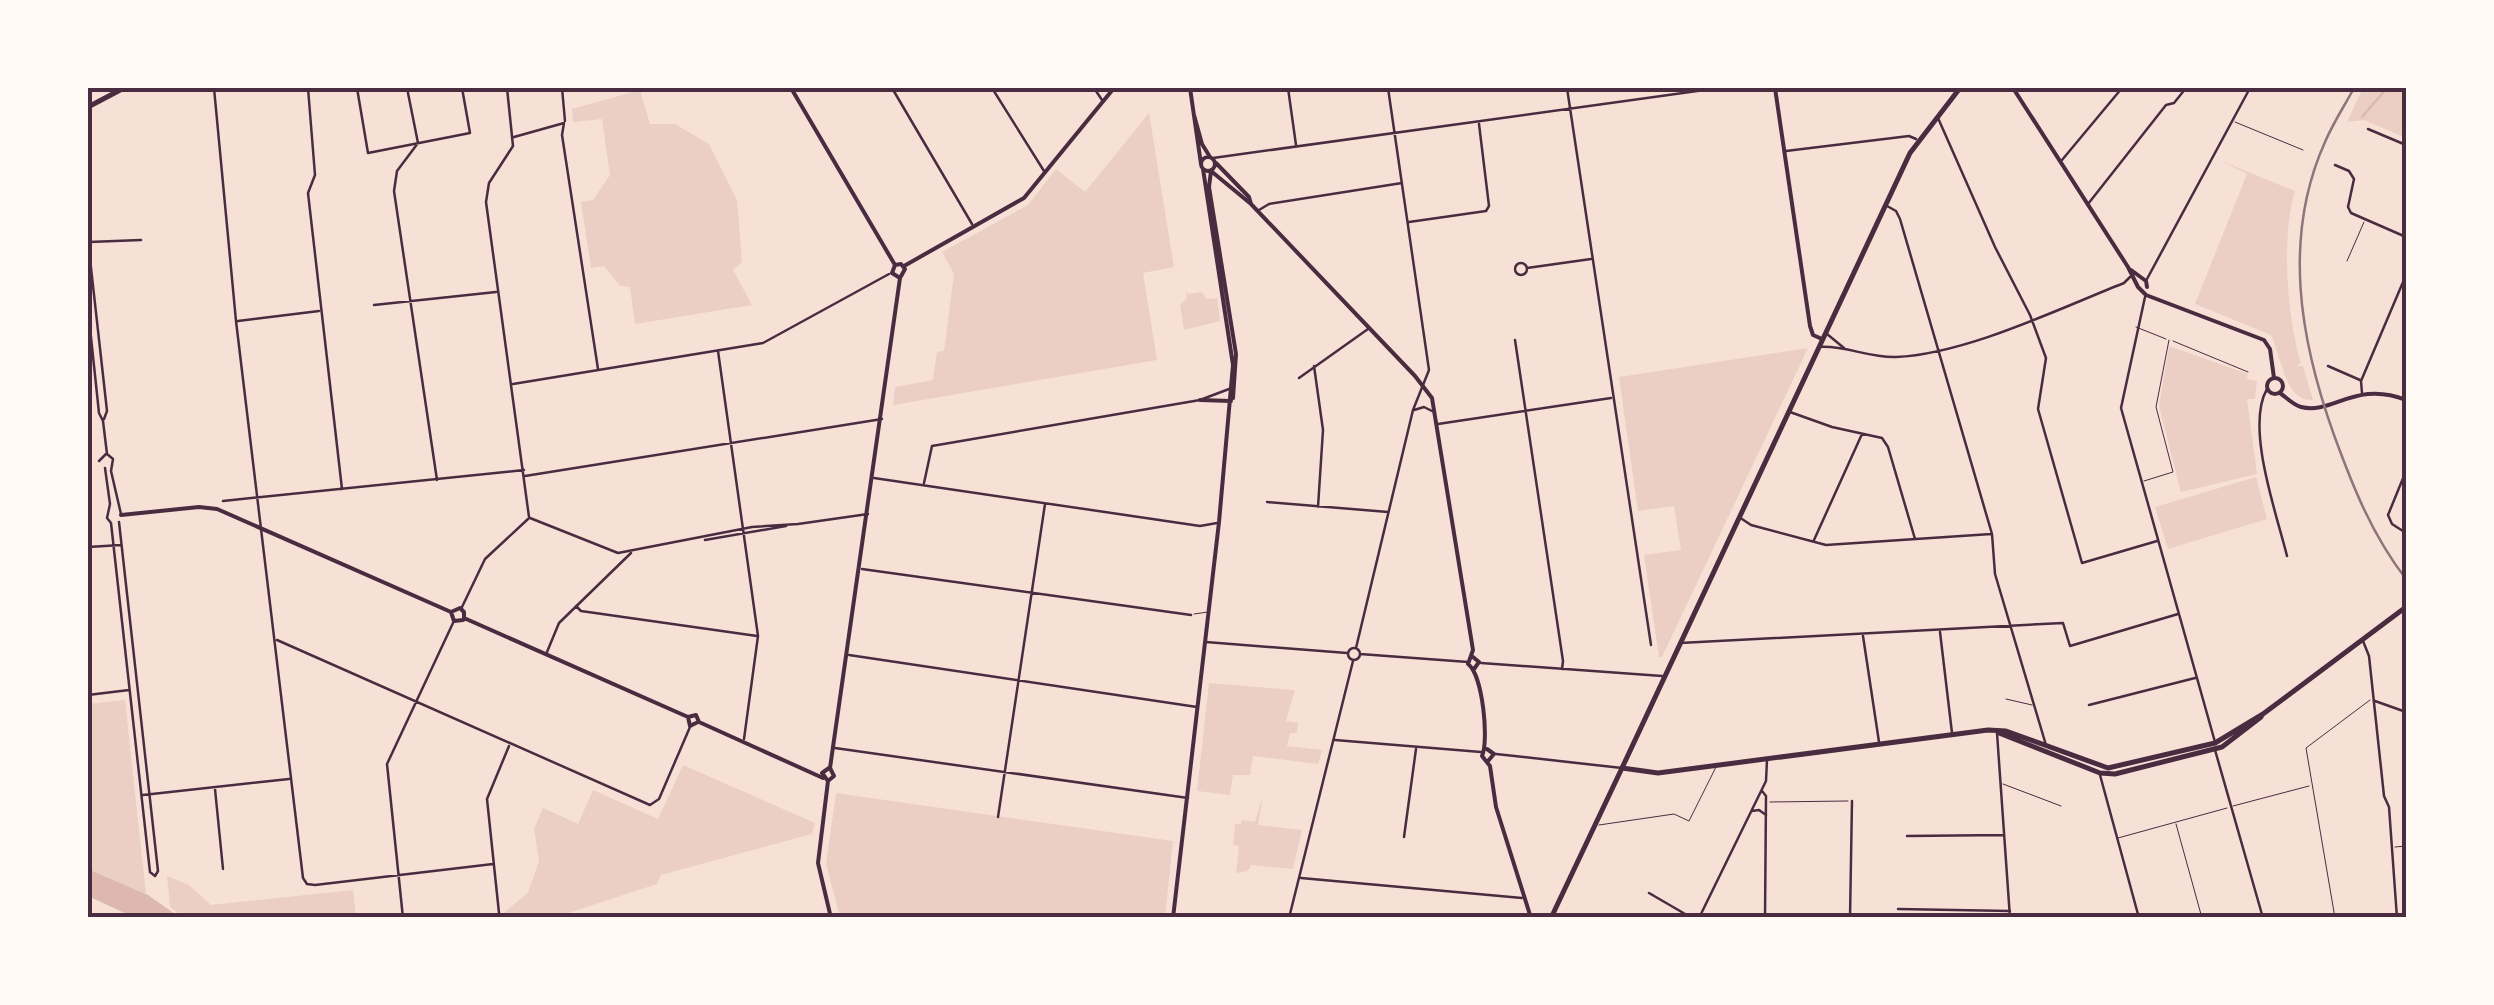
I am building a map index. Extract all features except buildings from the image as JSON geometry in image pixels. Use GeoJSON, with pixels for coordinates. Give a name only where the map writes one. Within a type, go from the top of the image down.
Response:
{"type":"FeatureCollection","features":[{"type":"Feature","properties":{"kind":"main road"},"geometry":{"type":"LineString","coordinates":[[88,107],[124,88]]}},
{"type":"Feature","properties":{"kind":"main road"},"geometry":{"type":"LineString","coordinates":[[1551,918],[1918,140],[1960,88]]}},
{"type":"Feature","properties":{"kind":"main road"},"geometry":{"type":"LineString","coordinates":[[1998,732],[2100,774],[2115,774],[2215,746],[2406,607]]}},
{"type":"Feature","properties":{"kind":"main road"},"geometry":{"type":"LineString","coordinates":[[1622,768],[1652,773],[1952,734],[1998,732],[2108,768],[2215,746]]}},
{"type":"Feature","properties":{"kind":"street"},"geometry":{"type":"LineString","coordinates":[[214,88],[236,321],[300,870],[307,884],[493,864]]}},
{"type":"Feature","properties":{"kind":"street"},"geometry":{"type":"LineString","coordinates":[[308,88],[314,161],[308,193],[342,490]]}},
{"type":"Feature","properties":{"kind":"street"},"geometry":{"type":"LineString","coordinates":[[357,88],[368,153],[470,133],[462,88]]}},
{"type":"Feature","properties":{"kind":"street"},"geometry":{"type":"LineString","coordinates":[[407,88],[418,143],[397,171],[394,191],[437,480]]}},
{"type":"Feature","properties":{"kind":"street"},"geometry":{"type":"LineString","coordinates":[[508,88],[514,136],[509,156],[492,177],[486,195],[528,517]]}},
{"type":"Feature","properties":{"kind":"street"},"geometry":{"type":"LineString","coordinates":[[562,88],[562,135],[598,370]]}},
{"type":"Feature","properties":{"kind":"street"},"geometry":{"type":"LineString","coordinates":[[791,88],[895,265]]}},
{"type":"Feature","properties":{"kind":"street"},"geometry":{"type":"LineString","coordinates":[[892,88],[974,228]]}},
{"type":"Feature","properties":{"kind":"street"},"geometry":{"type":"LineString","coordinates":[[992,88],[1046,172]]}},
{"type":"Feature","properties":{"kind":"street"},"geometry":{"type":"LineString","coordinates":[[1094,88],[1102,101]]}},
{"type":"Feature","properties":{"kind":"street"},"geometry":{"type":"LineString","coordinates":[[895,265],[904,266],[1024,198],[1114,88]]}},
{"type":"Feature","properties":{"kind":"street"},"geometry":{"type":"LineString","coordinates":[[1174,918],[1219,522],[1232,354],[1190,88]]}},
{"type":"Feature","properties":{"kind":"street"},"geometry":{"type":"LineString","coordinates":[[1288,88],[1296,146]]}},
{"type":"Feature","properties":{"kind":"street"},"geometry":{"type":"LineString","coordinates":[[1205,641],[1348,653],[1356,648],[1413,410],[1429,368],[1388,88]]}},
{"type":"Feature","properties":{"kind":"street"},"geometry":{"type":"LineString","coordinates":[[1567,88],[1650,646]]}},
{"type":"Feature","properties":{"kind":"street"},"geometry":{"type":"LineString","coordinates":[[1673,88],[1674,94]]}},
{"type":"Feature","properties":{"kind":"street"},"geometry":{"type":"LineString","coordinates":[[1202,167],[1204,158],[1718,88]]}},
{"type":"Feature","properties":{"kind":"street"},"geometry":{"type":"LineString","coordinates":[[1775,88],[1810,330],[1846,349]]}},
{"type":"Feature","properties":{"kind":"street"},"geometry":{"type":"LineString","coordinates":[[2013,88],[2134,275],[2159,298]]}},
{"type":"Feature","properties":{"kind":"street"},"geometry":{"type":"LineString","coordinates":[[2109,88],[2115,96]]}},
{"type":"Feature","properties":{"kind":"street"},"geometry":{"type":"LineString","coordinates":[[2060,162],[2122,88]]}},
{"type":"Feature","properties":{"kind":"street"},"geometry":{"type":"LineString","coordinates":[[2088,204],[2166,105],[2174,103],[2186,88]]}},
{"type":"Feature","properties":{"kind":"street"},"geometry":{"type":"LineString","coordinates":[[2250,88],[2142,284],[2146,295],[2121,408],[2262,918]]}},
{"type":"Feature","properties":{"kind":"street"},"geometry":{"type":"LineString","coordinates":[[1194,115],[1203,146],[1250,204]]}},
{"type":"Feature","properties":{"kind":"street"},"geometry":{"type":"LineString","coordinates":[[1937,116],[2046,358],[2038,409],[2082,563],[2158,541]]}},
{"type":"Feature","properties":{"kind":"street"},"geometry":{"type":"LineString","coordinates":[[1407,222],[1486,210],[1490,206],[1478,120]]}},
{"type":"Feature","properties":{"kind":"street"},"geometry":{"type":"LineString","coordinates":[[514,136],[564,123]]}},
{"type":"Feature","properties":{"kind":"street"},"geometry":{"type":"LineString","coordinates":[[2368,129],[2406,146]]}},
{"type":"Feature","properties":{"kind":"street"},"geometry":{"type":"LineString","coordinates":[[1784,151],[1909,136],[1918,140]]}},
{"type":"Feature","properties":{"kind":"street"},"geometry":{"type":"LineString","coordinates":[[1213,159],[1208,187],[1236,354],[1229,391]]}},
{"type":"Feature","properties":{"kind":"street"},"geometry":{"type":"LineString","coordinates":[[2334,164],[2352,173],[2355,185],[2349,210],[2406,237]]}},
{"type":"Feature","properties":{"kind":"street"},"geometry":{"type":"LineString","coordinates":[[1202,167],[1250,204],[1424,385],[1438,424],[1473,657],[1479,663],[1663,676]]}},
{"type":"Feature","properties":{"kind":"street"},"geometry":{"type":"LineString","coordinates":[[1257,211],[1269,204],[1402,183]]}},
{"type":"Feature","properties":{"kind":"street"},"geometry":{"type":"LineString","coordinates":[[1886,205],[1900,219],[1992,534],[1995,574],[2047,747]]}},
{"type":"Feature","properties":{"kind":"street"},"geometry":{"type":"LineString","coordinates":[[103,420],[107,411],[88,242],[141,240]]}},
{"type":"Feature","properties":{"kind":"street"},"geometry":{"type":"LineString","coordinates":[[1527,268],[1592,259]]}},
{"type":"Feature","properties":{"kind":"street"},"geometry":{"type":"LineString","coordinates":[[512,384],[770,340],[892,273],[895,265]]}},
{"type":"Feature","properties":{"kind":"street"},"geometry":{"type":"LineString","coordinates":[[831,918],[818,863],[825,777],[830,768],[848,655],[904,266]]}},
{"type":"Feature","properties":{"kind":"street"},"geometry":{"type":"LineString","coordinates":[[892,273],[900,278]]}},
{"type":"Feature","properties":{"kind":"street"},"geometry":{"type":"LineString","coordinates":[[1819,347],[1898,357],[1938,350],[2032,320],[2124,283],[2134,275]]}},
{"type":"Feature","properties":{"kind":"street"},"geometry":{"type":"LineString","coordinates":[[2362,392],[2362,381],[2406,275]]}},
{"type":"Feature","properties":{"kind":"street"},"geometry":{"type":"LineString","coordinates":[[2124,283],[2142,284]]}},
{"type":"Feature","properties":{"kind":"street"},"geometry":{"type":"LineString","coordinates":[[374,305],[498,292]]}},
{"type":"Feature","properties":{"kind":"street"},"geometry":{"type":"LineString","coordinates":[[2146,295],[2264,340],[2270,349],[2274,378],[2283,384],[2280,393]]}},
{"type":"Feature","properties":{"kind":"street"},"geometry":{"type":"LineString","coordinates":[[88,309],[98,413],[103,420],[107,454],[114,459],[111,467],[150,794],[158,871],[155,876],[150,872],[111,522],[107,516],[110,510],[105,468],[99,461]]}},
{"type":"Feature","properties":{"kind":"street"},"geometry":{"type":"LineString","coordinates":[[236,321],[322,311]]}},
{"type":"Feature","properties":{"kind":"street"},"geometry":{"type":"LineString","coordinates":[[1299,378],[1369,328]]}},
{"type":"Feature","properties":{"kind":"street"},"geometry":{"type":"LineString","coordinates":[[1515,340],[1562,669]]}},
{"type":"Feature","properties":{"kind":"street"},"geometry":{"type":"LineString","coordinates":[[92,349],[99,349]]}},
{"type":"Feature","properties":{"kind":"street"},"geometry":{"type":"LineString","coordinates":[[718,351],[758,636],[744,741]]}},
{"type":"Feature","properties":{"kind":"street"},"geometry":{"type":"LineString","coordinates":[[1314,366],[1322,430],[1318,506]]}},
{"type":"Feature","properties":{"kind":"street"},"geometry":{"type":"LineString","coordinates":[[2328,366],[2362,381]]}},
{"type":"Feature","properties":{"kind":"street"},"geometry":{"type":"LineString","coordinates":[[2274,378],[2268,382],[2262,400],[2261,436],[2287,556]]}},
{"type":"Feature","properties":{"kind":"street"},"geometry":{"type":"LineString","coordinates":[[2267,389],[2302,407],[2362,392],[2382,392],[2406,400]]}},
{"type":"Feature","properties":{"kind":"street"},"geometry":{"type":"LineString","coordinates":[[924,485],[932,446],[1200,400],[1229,391]]}},
{"type":"Feature","properties":{"kind":"street"},"geometry":{"type":"LineString","coordinates":[[1438,424],[1613,398]]}},
{"type":"Feature","properties":{"kind":"street"},"geometry":{"type":"LineString","coordinates":[[1200,400],[1231,401]]}},
{"type":"Feature","properties":{"kind":"street"},"geometry":{"type":"LineString","coordinates":[[1413,410],[1424,406],[1436,414]]}},
{"type":"Feature","properties":{"kind":"street"},"geometry":{"type":"LineString","coordinates":[[1788,411],[1878,436],[1886,442],[1916,540]]}},
{"type":"Feature","properties":{"kind":"street"},"geometry":{"type":"LineString","coordinates":[[524,476],[882,419]]}},
{"type":"Feature","properties":{"kind":"street"},"geometry":{"type":"LineString","coordinates":[[1814,541],[1862,434]]}},
{"type":"Feature","properties":{"kind":"street"},"geometry":{"type":"LineString","coordinates":[[99,461],[107,454]]}},
{"type":"Feature","properties":{"kind":"street"},"geometry":{"type":"LineString","coordinates":[[89,462],[99,461]]}},
{"type":"Feature","properties":{"kind":"street"},"geometry":{"type":"LineString","coordinates":[[105,468],[111,467]]}},
{"type":"Feature","properties":{"kind":"street"},"geometry":{"type":"LineString","coordinates":[[223,501],[524,470]]}},
{"type":"Feature","properties":{"kind":"street"},"geometry":{"type":"LineString","coordinates":[[2406,471],[2388,514],[2392,524],[2406,533]]}},
{"type":"Feature","properties":{"kind":"street"},"geometry":{"type":"LineString","coordinates":[[873,478],[1200,526],[1219,522]]}},
{"type":"Feature","properties":{"kind":"street"},"geometry":{"type":"LineString","coordinates":[[1267,502],[1390,512]]}},
{"type":"Feature","properties":{"kind":"street"},"geometry":{"type":"LineString","coordinates":[[998,816],[1046,503]]}},
{"type":"Feature","properties":{"kind":"street"},"geometry":{"type":"LineString","coordinates":[[110,510],[119,515],[206,507],[451,612],[454,621],[387,764],[403,918]]}},
{"type":"Feature","properties":{"kind":"street"},"geometry":{"type":"LineString","coordinates":[[688,542],[744,529],[868,514]]}},
{"type":"Feature","properties":{"kind":"street"},"geometry":{"type":"LineString","coordinates":[[111,522],[119,515]]}},
{"type":"Feature","properties":{"kind":"street"},"geometry":{"type":"LineString","coordinates":[[528,517],[608,550],[632,551],[798,524]]}},
{"type":"Feature","properties":{"kind":"street"},"geometry":{"type":"LineString","coordinates":[[464,618],[462,609],[485,560],[528,517]]}},
{"type":"Feature","properties":{"kind":"street"},"geometry":{"type":"LineString","coordinates":[[1738,517],[1751,526],[1826,545],[1992,534]]}},
{"type":"Feature","properties":{"kind":"street"},"geometry":{"type":"LineString","coordinates":[[88,547],[122,544]]}},
{"type":"Feature","properties":{"kind":"street"},"geometry":{"type":"LineString","coordinates":[[546,654],[559,622],[632,551]]}},
{"type":"Feature","properties":{"kind":"street"},"geometry":{"type":"LineString","coordinates":[[860,568],[1191,615]]}},
{"type":"Feature","properties":{"kind":"street"},"geometry":{"type":"LineString","coordinates":[[576,606],[581,612],[758,636]]}},
{"type":"Feature","properties":{"kind":"street"},"geometry":{"type":"LineString","coordinates":[[451,612],[462,609]]}},
{"type":"Feature","properties":{"kind":"street"},"geometry":{"type":"LineString","coordinates":[[1678,643],[2063,623],[2070,646],[2178,614]]}},
{"type":"Feature","properties":{"kind":"street"},"geometry":{"type":"LineString","coordinates":[[121,616],[130,616]]}},
{"type":"Feature","properties":{"kind":"street"},"geometry":{"type":"LineString","coordinates":[[454,621],[464,618],[688,717],[696,715],[698,722]]}},
{"type":"Feature","properties":{"kind":"street"},"geometry":{"type":"LineString","coordinates":[[1940,630],[1952,734]]}},
{"type":"Feature","properties":{"kind":"street"},"geometry":{"type":"LineString","coordinates":[[1863,634],[1879,744]]}},
{"type":"Feature","properties":{"kind":"street"},"geometry":{"type":"LineString","coordinates":[[275,639],[650,805],[658,799],[690,726],[688,717]]}},
{"type":"Feature","properties":{"kind":"street"},"geometry":{"type":"LineString","coordinates":[[2362,639],[2368,651],[2397,918]]}},
{"type":"Feature","properties":{"kind":"street"},"geometry":{"type":"LineString","coordinates":[[1356,648],[1360,654]]}},
{"type":"Feature","properties":{"kind":"street"},"geometry":{"type":"LineString","coordinates":[[1348,653],[1353,661]]}},
{"type":"Feature","properties":{"kind":"street"},"geometry":{"type":"LineString","coordinates":[[1289,918],[1353,661],[1360,654],[1468,662],[1474,668],[1483,758],[1488,761],[1496,806],[1531,918]]}},
{"type":"Feature","properties":{"kind":"street"},"geometry":{"type":"LineString","coordinates":[[848,655],[1197,707]]}},
{"type":"Feature","properties":{"kind":"street"},"geometry":{"type":"LineString","coordinates":[[1468,662],[1473,657]]}},
{"type":"Feature","properties":{"kind":"street"},"geometry":{"type":"LineString","coordinates":[[1474,668],[1479,663]]}},
{"type":"Feature","properties":{"kind":"street"},"geometry":{"type":"LineString","coordinates":[[2089,705],[2196,678]]}},
{"type":"Feature","properties":{"kind":"street"},"geometry":{"type":"LineString","coordinates":[[88,696],[130,690]]}},
{"type":"Feature","properties":{"kind":"street"},"geometry":{"type":"LineString","coordinates":[[2374,700],[2406,712]]}},
{"type":"Feature","properties":{"kind":"street"},"geometry":{"type":"LineString","coordinates":[[690,726],[698,722],[825,777],[834,776],[830,768]]}},
{"type":"Feature","properties":{"kind":"street"},"geometry":{"type":"LineString","coordinates":[[1998,732],[2010,918]]}},
{"type":"Feature","properties":{"kind":"street"},"geometry":{"type":"LineString","coordinates":[[1334,740],[1485,750],[1622,768]]}},
{"type":"Feature","properties":{"kind":"street"},"geometry":{"type":"LineString","coordinates":[[499,912],[486,799],[509,745]]}},
{"type":"Feature","properties":{"kind":"street"},"geometry":{"type":"LineString","coordinates":[[833,748],[1188,798]]}},
{"type":"Feature","properties":{"kind":"street"},"geometry":{"type":"LineString","coordinates":[[1404,836],[1416,748]]}},
{"type":"Feature","properties":{"kind":"street"},"geometry":{"type":"LineString","coordinates":[[1488,761],[1494,754]]}},
{"type":"Feature","properties":{"kind":"street"},"geometry":{"type":"LineString","coordinates":[[1699,918],[1762,790],[1767,778],[1767,758]]}},
{"type":"Feature","properties":{"kind":"street"},"geometry":{"type":"LineString","coordinates":[[2100,774],[2139,918]]}},
{"type":"Feature","properties":{"kind":"street"},"geometry":{"type":"LineString","coordinates":[[142,795],[290,779]]}},
{"type":"Feature","properties":{"kind":"street"},"geometry":{"type":"LineString","coordinates":[[215,787],[223,869]]}},
{"type":"Feature","properties":{"kind":"street"},"geometry":{"type":"LineString","coordinates":[[1762,790],[1767,816],[1764,918]]}},
{"type":"Feature","properties":{"kind":"street"},"geometry":{"type":"LineString","coordinates":[[1759,795],[1766,801]]}},
{"type":"Feature","properties":{"kind":"street"},"geometry":{"type":"LineString","coordinates":[[1850,918],[1852,801]]}},
{"type":"Feature","properties":{"kind":"street"},"geometry":{"type":"LineString","coordinates":[[1750,812],[1760,810],[1767,816]]}},
{"type":"Feature","properties":{"kind":"street"},"geometry":{"type":"LineString","coordinates":[[1907,836],[2004,835]]}},
{"type":"Feature","properties":{"kind":"street"},"geometry":{"type":"LineString","coordinates":[[1300,877],[1524,898]]}},
{"type":"Feature","properties":{"kind":"street"},"geometry":{"type":"LineString","coordinates":[[1649,893],[1692,918]]}},
{"type":"Feature","properties":{"kind":"street"},"geometry":{"type":"LineString","coordinates":[[1898,909],[2010,911]]}},
{"type":"Feature","properties":{"kind":"lane"},"geometry":{"type":"LineString","coordinates":[[2232,121],[2303,150]]}},
{"type":"Feature","properties":{"kind":"lane"},"geometry":{"type":"LineString","coordinates":[[2347,261],[2366,219]]}},
{"type":"Feature","properties":{"kind":"lane"},"geometry":{"type":"LineString","coordinates":[[2136,327],[2248,372]]}},
{"type":"Feature","properties":{"kind":"lane"},"geometry":{"type":"LineString","coordinates":[[2141,482],[2174,472],[2156,407],[2169,340]]}},
{"type":"Feature","properties":{"kind":"lane"},"geometry":{"type":"LineString","coordinates":[[1191,615],[1208,612]]}},
{"type":"Feature","properties":{"kind":"lane"},"geometry":{"type":"LineString","coordinates":[[2006,699],[2035,706]]}},
{"type":"Feature","properties":{"kind":"lane"},"geometry":{"type":"LineString","coordinates":[[2334,918],[2306,748],[2374,700]]}},
{"type":"Feature","properties":{"kind":"lane"},"geometry":{"type":"LineString","coordinates":[[1595,825],[1674,814],[1689,821],[1716,765]]}},
{"type":"Feature","properties":{"kind":"lane"},"geometry":{"type":"LineString","coordinates":[[2000,783],[2061,806]]}},
{"type":"Feature","properties":{"kind":"lane"},"geometry":{"type":"LineString","coordinates":[[2116,838],[2312,785]]}},
{"type":"Feature","properties":{"kind":"lane"},"geometry":{"type":"LineString","coordinates":[[1766,801],[1852,801]]}},
{"type":"Feature","properties":{"kind":"lane"},"geometry":{"type":"LineString","coordinates":[[2176,822],[2202,918]]}},
{"type":"Feature","properties":{"kind":"lane"},"geometry":{"type":"LineString","coordinates":[[2392,848],[2406,846]]}},
{"type":"Feature","properties":{"kind":"shaded area"},"geometry":{"type":"Polygon","coordinates":[[[2363,88],[2406,91],[2406,138],[2364,120],[2347,122],[2363,88]]]}},
{"type":"Feature","properties":{"kind":"shaded area"},"geometry":{"type":"Polygon","coordinates":[[[640,90],[650,124],[675,124],[709,144],[737,200],[742,262],[733,270],[752,305],[635,324],[630,287],[620,286],[604,266],[591,268],[581,202],[593,200],[610,175],[602,119],[573,122],[572,109],[640,90]]]}},
{"type":"Feature","properties":{"kind":"shaded area"},"geometry":{"type":"Polygon","coordinates":[[[1149,113],[1174,267],[1143,273],[1157,360],[893,405],[895,387],[933,380],[937,352],[944,351],[954,274],[942,252],[1028,205],[1056,169],[1085,192],[1149,113]]]}},
{"type":"Feature","properties":{"kind":"shaded area"},"geometry":{"type":"Polygon","coordinates":[[[2219,160],[2295,191],[2288,231],[2289,301],[2301,363],[2297,366],[2303,366],[2313,400],[2303,399],[2290,386],[2271,335],[2195,304],[2247,174],[2219,160]]]}},
{"type":"Feature","properties":{"kind":"shaded area"},"geometry":{"type":"Polygon","coordinates":[[[1186,291],[1202,292],[1206,299],[1217,298],[1220,321],[1184,330],[1180,305],[1187,298],[1186,291]]]}},
{"type":"Feature","properties":{"kind":"shaded area"},"geometry":{"type":"Polygon","coordinates":[[[2169,346],[2248,374],[2247,379],[2257,381],[2255,399],[2247,399],[2257,474],[2181,492],[2159,406],[2169,346]]]}},
{"type":"Feature","properties":{"kind":"shaded area"},"geometry":{"type":"Polygon","coordinates":[[[1808,348],[1659,657],[1644,555],[1681,550],[1674,506],[1638,511],[1619,377],[1808,348]]]}},
{"type":"Feature","properties":{"kind":"shaded area"},"geometry":{"type":"Polygon","coordinates":[[[2256,477],[2267,519],[2168,549],[2155,507],[2256,477]]]}},
{"type":"Feature","properties":{"kind":"shaded area"},"geometry":{"type":"Polygon","coordinates":[[[1209,683],[1295,690],[1286,721],[1298,723],[1297,733],[1290,733],[1287,746],[1322,750],[1318,764],[1253,756],[1250,775],[1233,775],[1230,795],[1197,791],[1209,683]]]}},
{"type":"Feature","properties":{"kind":"shaded area"},"geometry":{"type":"Polygon","coordinates":[[[125,700],[146,894],[88,869],[88,704],[125,700]]]}},
{"type":"Feature","properties":{"kind":"shaded area"},"geometry":{"type":"Polygon","coordinates":[[[683,765],[815,823],[812,834],[661,875],[657,884],[556,917],[498,917],[528,893],[539,861],[534,829],[543,808],[578,824],[593,790],[658,819],[683,765]]]}},
{"type":"Feature","properties":{"kind":"shaded area"},"geometry":{"type":"Polygon","coordinates":[[[836,793],[1173,841],[1165,917],[840,917],[826,864],[836,793]]]}},
{"type":"Feature","properties":{"kind":"shaded area"},"geometry":{"type":"Polygon","coordinates":[[[1263,795],[1258,825],[1302,830],[1293,869],[1251,865],[1248,871],[1236,873],[1239,846],[1233,845],[1235,824],[1242,820],[1255,822],[1263,795]]]}},
{"type":"Feature","properties":{"kind":"shaded area"},"geometry":{"type":"Polygon","coordinates":[[[88,869],[148,895],[179,917],[133,917],[88,896],[88,869]]]}},
{"type":"Feature","properties":{"kind":"shaded area"},"geometry":{"type":"Polygon","coordinates":[[[167,876],[189,885],[211,905],[353,890],[356,917],[183,917],[170,907],[167,876]]]}},
{"type":"Feature","properties":{"kind":"waterway"},"geometry":{"type":"LineString","coordinates":[[2362,117],[2387,88]]}},
{"type":"Feature","properties":{"kind":"tram line"},"geometry":{"type":"LineString","coordinates":[[2354,88],[2328,135],[2312,178],[2303,215],[2301,289],[2312,363],[2334,435],[2364,510],[2406,579]]}}]}
